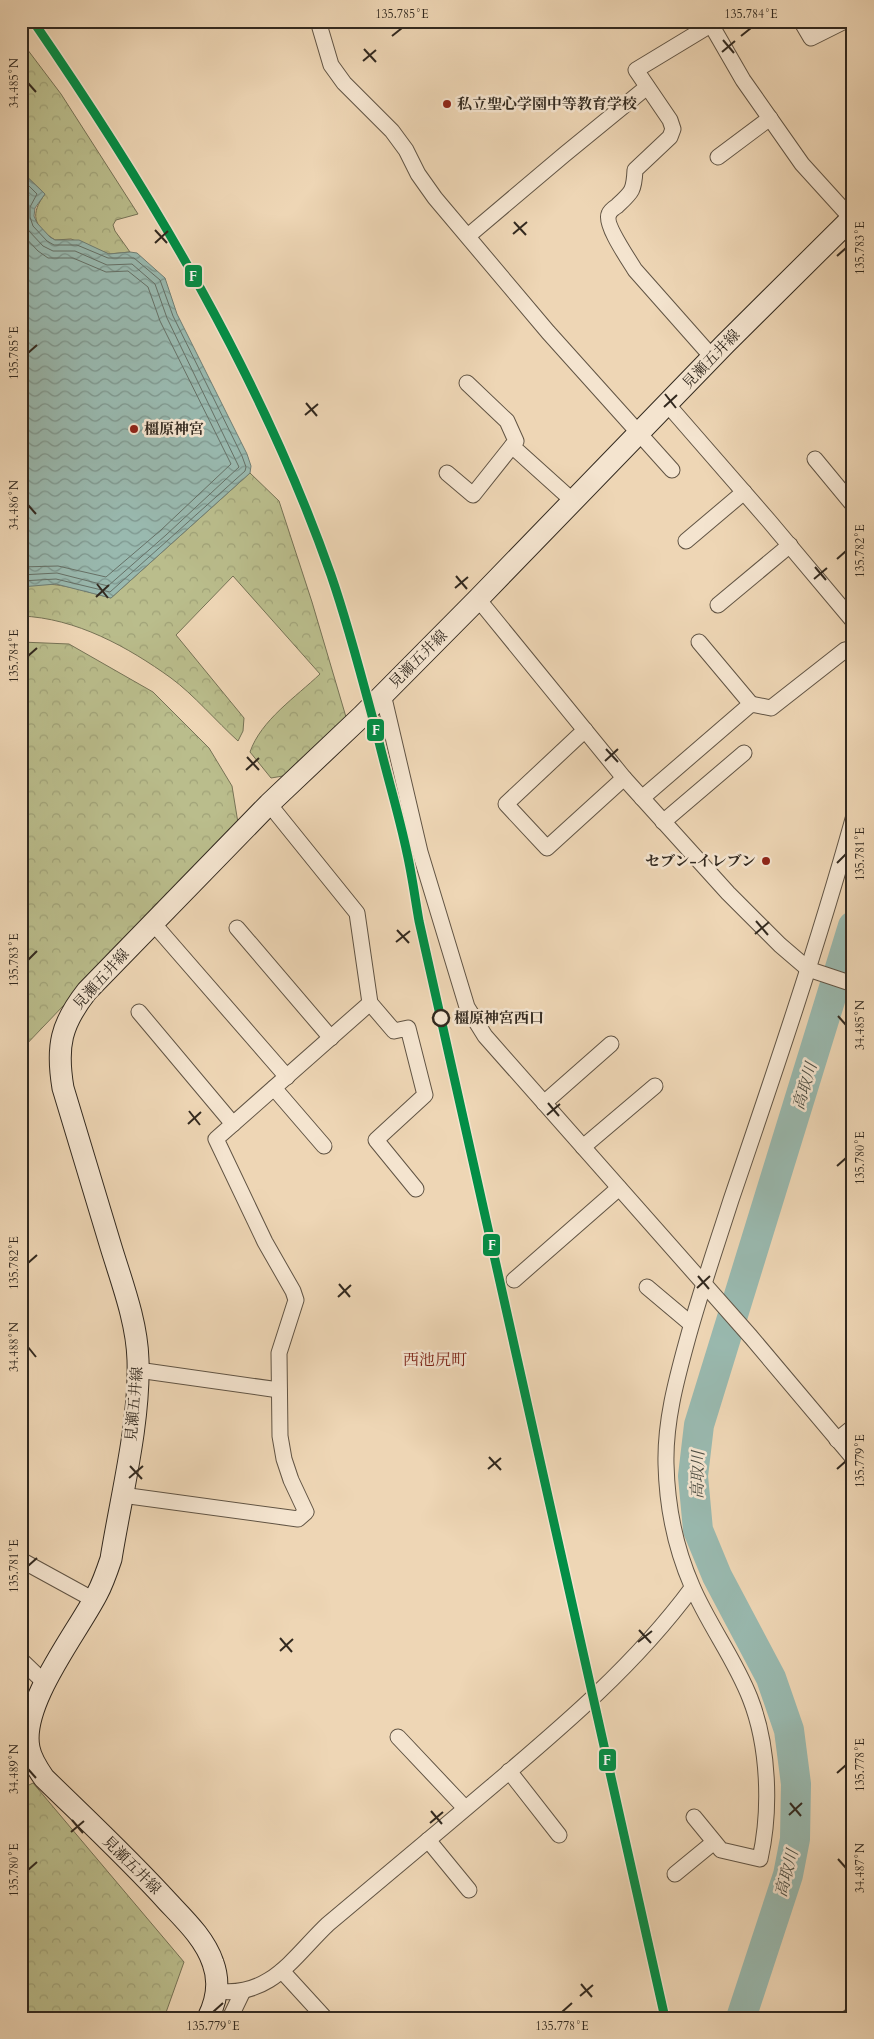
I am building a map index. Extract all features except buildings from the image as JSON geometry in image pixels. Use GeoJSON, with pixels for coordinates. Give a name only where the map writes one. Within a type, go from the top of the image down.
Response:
{"type":"FeatureCollection","features":[{"type":"Feature","properties":{"kind":"main road","name":"見瀬五井線"},"geometry":{"type":"LineString","coordinates":[[208,2018],[215,2005],[217,1976],[205,1945],[194,1930],[129,1860],[27,1762],[30,1715],[45,1683],[106,1577],[136,1417],[138,1370],[135,1335],[124,1289],[62,1088],[60,1055],[65,1025],[74,1008],[87,991],[269,804],[478,599],[712,358],[852,218]]}},
{"type":"Feature","properties":{"kind":"street"},"geometry":{"type":"LineString","coordinates":[[318,21],[331,66],[344,83],[392,131],[406,150],[418,174],[566,354],[672,470]]}},
{"type":"Feature","properties":{"kind":"street"},"geometry":{"type":"LineString","coordinates":[[801,21],[811,38],[845,21]]}},
{"type":"Feature","properties":{"kind":"street"},"geometry":{"type":"LineString","coordinates":[[712,358],[635,270],[625,255],[608,221],[609,214],[631,194],[634,188],[635,170],[670,136],[673,129],[670,120],[636,70],[713,22],[743,80],[802,164],[852,218]]}},
{"type":"Feature","properties":{"kind":"street"},"geometry":{"type":"LineString","coordinates":[[468,236],[648,87]]}},
{"type":"Feature","properties":{"kind":"street"},"geometry":{"type":"LineString","coordinates":[[718,157],[770,118]]}},
{"type":"Feature","properties":{"kind":"street"},"geometry":{"type":"LineString","coordinates":[[447,473],[473,495],[516,441],[507,421],[467,383]]}},
{"type":"Feature","properties":{"kind":"street"},"geometry":{"type":"LineString","coordinates":[[668,405],[790,545],[853,622]]}},
{"type":"Feature","properties":{"kind":"street"},"geometry":{"type":"LineString","coordinates":[[512,446],[574,501]]}},
{"type":"Feature","properties":{"kind":"street"},"geometry":{"type":"LineString","coordinates":[[815,459],[853,505]]}},
{"type":"Feature","properties":{"kind":"street"},"geometry":{"type":"LineString","coordinates":[[686,541],[744,492]]}},
{"type":"Feature","properties":{"kind":"street"},"geometry":{"type":"LineString","coordinates":[[718,605],[790,545]]}},
{"type":"Feature","properties":{"kind":"street"},"geometry":{"type":"LineString","coordinates":[[478,599],[624,778],[663,822],[780,945],[812,970],[853,984]]}},
{"type":"Feature","properties":{"kind":"street"},"geometry":{"type":"LineString","coordinates":[[698,642],[750,704],[771,708],[846,650],[853,648]]}},
{"type":"Feature","properties":{"kind":"street"},"geometry":{"type":"LineString","coordinates":[[383,694],[418,844],[467,1007],[485,1036],[751,1337],[853,1458]]}},
{"type":"Feature","properties":{"kind":"street"},"geometry":{"type":"LineString","coordinates":[[642,798],[750,704]]}},
{"type":"Feature","properties":{"kind":"street"},"geometry":{"type":"LineString","coordinates":[[585,730],[506,804],[547,848],[624,778]]}},
{"type":"Feature","properties":{"kind":"street"},"geometry":{"type":"LineString","coordinates":[[663,822],[744,753]]}},
{"type":"Feature","properties":{"kind":"street"},"geometry":{"type":"LineString","coordinates":[[269,804],[357,913],[370,1003],[394,1031],[408,1028],[425,1095],[376,1140],[416,1189]]}},
{"type":"Feature","properties":{"kind":"street"},"geometry":{"type":"LineString","coordinates":[[694,1817],[721,1850],[760,1859],[767,1809],[760,1734],[750,1698],[692,1588],[678,1551],[668,1507],[666,1461],[669,1413],[703,1284],[812,970],[853,820]]}},
{"type":"Feature","properties":{"kind":"street"},"geometry":{"type":"LineString","coordinates":[[153,923],[287,1077]]}},
{"type":"Feature","properties":{"kind":"street"},"geometry":{"type":"LineString","coordinates":[[237,928],[331,1038]]}},
{"type":"Feature","properties":{"kind":"street"},"geometry":{"type":"LineString","coordinates":[[122,1495],[298,1518],[306,1512],[291,1480],[284,1459],[280,1436],[279,1353],[296,1300],[293,1291],[265,1242],[216,1139],[370,1003]]}},
{"type":"Feature","properties":{"kind":"street"},"geometry":{"type":"LineString","coordinates":[[139,1012],[233,1124]]}},
{"type":"Feature","properties":{"kind":"street"},"geometry":{"type":"LineString","coordinates":[[544,1103],[611,1044]]}},
{"type":"Feature","properties":{"kind":"street"},"geometry":{"type":"LineString","coordinates":[[583,1147],[655,1086]]}},
{"type":"Feature","properties":{"kind":"street"},"geometry":{"type":"LineString","coordinates":[[274,1088],[324,1146]]}},
{"type":"Feature","properties":{"kind":"street"},"geometry":{"type":"LineString","coordinates":[[514,1280],[619,1188]]}},
{"type":"Feature","properties":{"kind":"street"},"geometry":{"type":"LineString","coordinates":[[647,1287],[692,1324]]}},
{"type":"Feature","properties":{"kind":"street"},"geometry":{"type":"LineString","coordinates":[[138,1370],[279,1390]]}},
{"type":"Feature","properties":{"kind":"street"},"geometry":{"type":"LineString","coordinates":[[838,1440],[853,1428]]}},
{"type":"Feature","properties":{"kind":"street"},"geometry":{"type":"LineString","coordinates":[[21,1560],[94,1600]]}},
{"type":"Feature","properties":{"kind":"street"},"geometry":{"type":"LineString","coordinates":[[217,1991],[243,1991],[257,1987],[282,1971],[328,1924],[586,1704],[660,1630],[692,1588]]}},
{"type":"Feature","properties":{"kind":"street"},"geometry":{"type":"LineString","coordinates":[[21,1660],[45,1683]]}},
{"type":"Feature","properties":{"kind":"street"},"geometry":{"type":"LineString","coordinates":[[398,1737],[465,1808]]}},
{"type":"Feature","properties":{"kind":"street"},"geometry":{"type":"LineString","coordinates":[[509,1771],[559,1835]]}},
{"type":"Feature","properties":{"kind":"street"},"geometry":{"type":"LineString","coordinates":[[428,1840],[469,1890]]}},
{"type":"Feature","properties":{"kind":"street"},"geometry":{"type":"LineString","coordinates":[[675,1874],[714,1842]]}},
{"type":"Feature","properties":{"kind":"street"},"geometry":{"type":"LineString","coordinates":[[282,1971],[325,2018]]}},
{"type":"Feature","properties":{"kind":"street"},"geometry":{"type":"LineString","coordinates":[[230,2018],[243,1991]]}},
{"type":"Feature","properties":{"kind":"street"},"geometry":{"type":"LineString","coordinates":[[848,2018],[853,2014]]}},
{"type":"Feature","properties":{"kind":"green space"},"geometry":{"type":"Polygon","coordinates":[[[21,41],[61,94],[138,214],[116,220],[113,225],[115,231],[130,252],[109,254],[71,239],[55,240],[38,225],[36,219],[37,208],[45,194],[21,171],[21,41]]]}},
{"type":"Feature","properties":{"kind":"green space"},"geometry":{"type":"Polygon","coordinates":[[[250,473],[279,501],[312,602],[346,717],[283,776],[271,778],[250,752],[255,740],[271,719],[320,674],[233,576],[176,635],[244,718],[243,731],[238,741],[171,678],[119,645],[81,628],[62,622],[21,616],[21,587],[43,584],[66,586],[111,598],[250,473]]]}},
{"type":"Feature","properties":{"kind":"green space"},"geometry":{"type":"Polygon","coordinates":[[[21,642],[69,644],[153,692],[209,748],[232,786],[238,823],[21,1050],[21,642]]]}},
{"type":"Feature","properties":{"kind":"green space"},"geometry":{"type":"Polygon","coordinates":[[[33,1783],[184,1962],[164,2018],[21,2018],[21,1789],[33,1783]]]}},
{"type":"Feature","properties":{"kind":"water"},"geometry":{"type":"Polygon","coordinates":[[[21,171],[45,194],[35,208],[34,216],[37,223],[50,237],[55,240],[79,240],[109,254],[137,253],[165,278],[177,314],[247,454],[251,466],[250,473],[111,598],[56,584],[21,587],[21,171]]]}},
{"type":"Feature","properties":{"kind":"waterway","name":"高取川"},"geometry":{"type":"LineString","coordinates":[[741,2018],[788,1875],[795,1839],[796,1784],[789,1730],[771,1678],[717,1576],[698,1530],[693,1476],[699,1425],[853,926]]}},
{"type":"Feature","properties":{"kind":"transit line","name":"F"},"geometry":{"type":"LineString","coordinates":[[33,21],[77,86],[161,220],[237,358],[272,429],[303,501],[331,575],[351,637],[404,839],[419,921],[665,2018]]}},
{"type":"Feature","properties":{"kind":"place","name":"私立聖心学園中等教育学校"},"geometry":{"type":"Point","coordinates":[447,104]}},
{"type":"Feature","properties":{"kind":"place","name":"橿原神宮"},"geometry":{"type":"Point","coordinates":[134,429]}},
{"type":"Feature","properties":{"kind":"place","name":"セブン-イレブン"},"geometry":{"type":"Point","coordinates":[766,861]}},
{"type":"Feature","properties":{"kind":"place","name":"橿原神宮西口"},"geometry":{"type":"Point","coordinates":[441,1018]}},
{"type":"Feature","properties":{"kind":"district","name":"西池尻町"},"geometry":{"type":"Point","coordinates":[435,1359]}}]}
